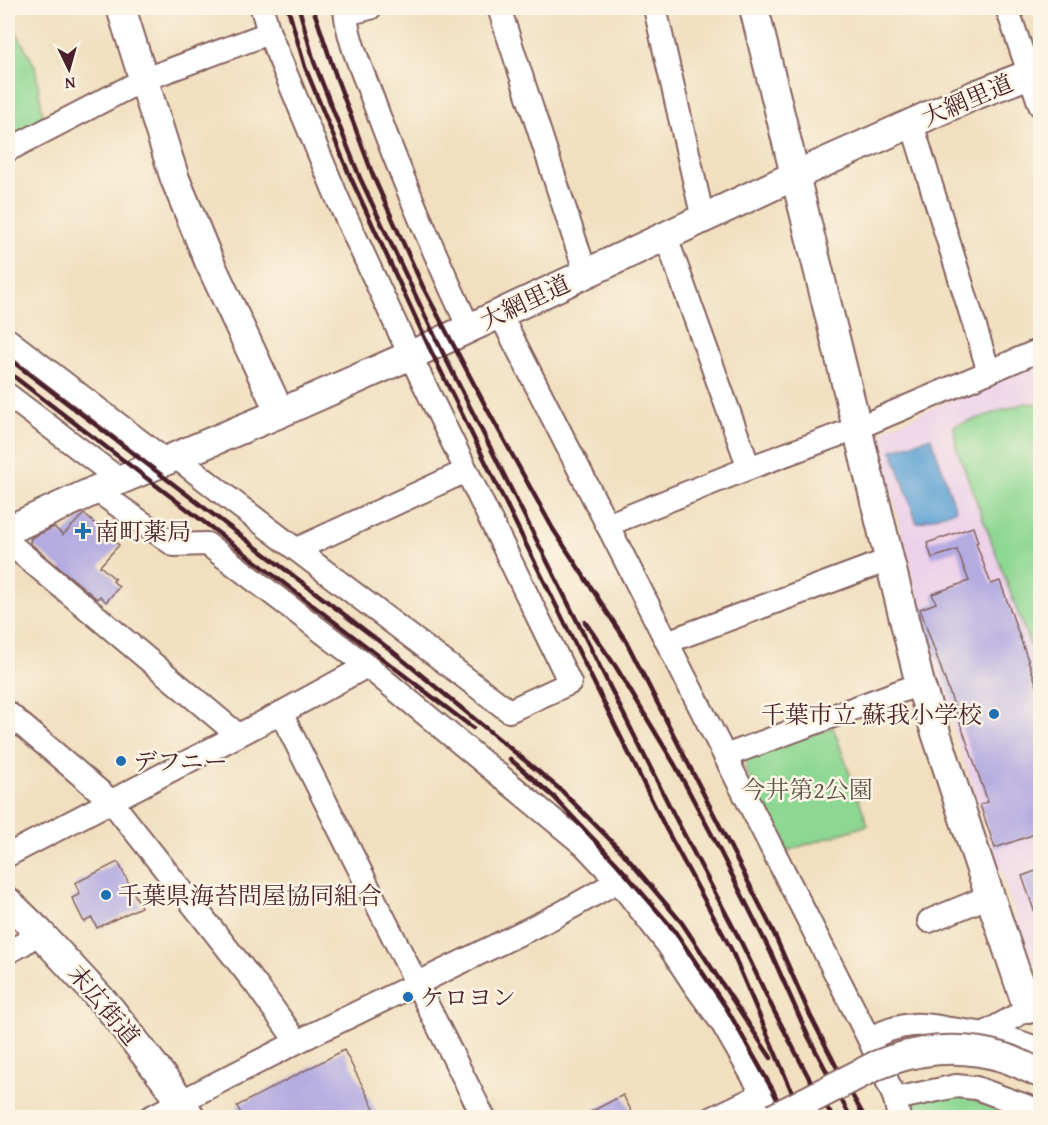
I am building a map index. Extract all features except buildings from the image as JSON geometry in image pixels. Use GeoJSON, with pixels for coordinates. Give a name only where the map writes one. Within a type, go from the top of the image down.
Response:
{"type":"FeatureCollection","features":[{"type":"Feature","properties":{"kind":"street"},"geometry":{"type":"LineString","coordinates":[[121,8],[175,179],[209,261],[280,413]]}},
{"type":"Feature","properties":{"kind":"street"},"geometry":{"type":"LineString","coordinates":[[8,340],[297,549],[509,711],[570,683],[410,355],[339,202],[269,33],[262,8]]}},
{"type":"Feature","properties":{"kind":"street"},"geometry":{"type":"LineString","coordinates":[[370,8],[345,11],[350,37],[393,154],[469,328]]}},
{"type":"Feature","properties":{"kind":"street"},"geometry":{"type":"LineString","coordinates":[[499,8],[586,274]]}},
{"type":"Feature","properties":{"kind":"street"},"geometry":{"type":"LineString","coordinates":[[654,8],[703,219]]}},
{"type":"Feature","properties":{"kind":"street"},"geometry":{"type":"LineString","coordinates":[[754,8],[920,684],[990,896],[1034,1005],[983,1034]]}},
{"type":"Feature","properties":{"kind":"street"},"geometry":{"type":"LineString","coordinates":[[1007,8],[1035,73],[1041,105]]}},
{"type":"Feature","properties":{"kind":"street"},"geometry":{"type":"LineString","coordinates":[[8,150],[143,80],[269,33]]}},
{"type":"Feature","properties":{"kind":"street","name":"大網里道"},"geometry":{"type":"LineString","coordinates":[[8,530],[410,355],[975,95],[1035,73]]}},
{"type":"Feature","properties":{"kind":"street"},"geometry":{"type":"LineString","coordinates":[[912,124],[989,372]]}},
{"type":"Feature","properties":{"kind":"street"},"geometry":{"type":"LineString","coordinates":[[666,237],[749,468]]}},
{"type":"Feature","properties":{"kind":"street"},"geometry":{"type":"LineString","coordinates":[[500,314],[869,1039],[897,1108],[956,1086],[976,1088],[1041,1111]]}},
{"type":"Feature","properties":{"kind":"street"},"geometry":{"type":"LineString","coordinates":[[607,525],[857,428],[1041,350]]}},
{"type":"Feature","properties":{"kind":"street"},"geometry":{"type":"LineString","coordinates":[[8,395],[174,545],[207,544],[368,666],[585,846],[618,881],[668,945],[722,1023],[769,1110]]}},
{"type":"Feature","properties":{"kind":"street"},"geometry":{"type":"LineString","coordinates":[[297,549],[466,471]]}},
{"type":"Feature","properties":{"kind":"street"},"geometry":{"type":"LineString","coordinates":[[8,542],[238,735]]}},
{"type":"Feature","properties":{"kind":"street"},"geometry":{"type":"LineString","coordinates":[[667,642],[891,559]]}},
{"type":"Feature","properties":{"kind":"street"},"geometry":{"type":"LineString","coordinates":[[8,855],[368,666]]}},
{"type":"Feature","properties":{"kind":"street"},"geometry":{"type":"LineString","coordinates":[[725,756],[920,684]]}},
{"type":"Feature","properties":{"kind":"street"},"geometry":{"type":"LineString","coordinates":[[8,712],[111,801],[257,986],[297,1042]]}},
{"type":"Feature","properties":{"kind":"street"},"geometry":{"type":"LineString","coordinates":[[281,713],[484,1118]]}},
{"type":"Feature","properties":{"kind":"street"},"geometry":{"type":"LineString","coordinates":[[149,1118],[186,1109],[297,1042],[556,916],[618,881]]}},
{"type":"Feature","properties":{"kind":"street"},"geometry":{"type":"LineString","coordinates":[[929,921],[990,896]]}},
{"type":"Feature","properties":{"kind":"street","name":"末広街道"},"geometry":{"type":"LineString","coordinates":[[8,902],[111,1010],[186,1109]]}},
{"type":"Feature","properties":{"kind":"street"},"geometry":{"type":"LineString","coordinates":[[8,952],[39,932]]}},
{"type":"Feature","properties":{"kind":"street"},"geometry":{"type":"LineString","coordinates":[[869,1039],[881,1033],[913,1025],[930,1026],[1026,1043],[1041,1050]]}},
{"type":"Feature","properties":{"kind":"street"},"geometry":{"type":"LineString","coordinates":[[712,1118],[769,1110],[891,1059],[912,1053],[950,1049],[985,1053],[1005,1058],[1041,1073]]}},
{"type":"Feature","properties":{"kind":"shaded area","name":"千葉市立 蘇我小学校"},"geometry":{"type":"Polygon","coordinates":[[[1040,361],[1040,982],[931,663],[880,442],[887,428],[1040,361]]]}},
{"type":"Feature","properties":{"kind":"green space"},"geometry":{"type":"Polygon","coordinates":[[[13,26],[35,66],[44,122],[8,141],[8,29],[13,26]]]}},
{"type":"Feature","properties":{"kind":"green space"},"geometry":{"type":"Polygon","coordinates":[[[1025,403],[1040,404],[1040,672],[956,446],[954,426],[1025,403]]]}},
{"type":"Feature","properties":{"kind":"green space","name":"今井第2公園"},"geometry":{"type":"Polygon","coordinates":[[[833,727],[868,825],[786,851],[745,769],[748,758],[833,727]]]}},
{"type":"Feature","properties":{"kind":"green space"},"geometry":{"type":"Polygon","coordinates":[[[970,1089],[1015,1107],[991,1118],[912,1117],[910,1109],[918,1097],[970,1089]]]}},
{"type":"Feature","properties":{"kind":"water"},"geometry":{"type":"Polygon","coordinates":[[[931,437],[956,510],[917,523],[892,450],[931,437]]]}},
{"type":"Feature","properties":{"kind":"railway"},"geometry":{"type":"LineString","coordinates":[[288,8],[305,67],[349,174],[429,347],[665,827],[731,949],[803,1118]]}},
{"type":"Feature","properties":{"kind":"railway"},"geometry":{"type":"LineString","coordinates":[[299,8],[314,62],[360,178],[438,343],[675,817],[809,1078],[833,1118]]}},
{"type":"Feature","properties":{"kind":"railway"},"geometry":{"type":"LineString","coordinates":[[313,8],[374,178],[423,287],[553,529],[626,641],[772,929],[810,1015],[865,1118]]}},
{"type":"Feature","properties":{"kind":"railway"},"geometry":{"type":"LineString","coordinates":[[8,358],[392,651],[562,791],[623,853],[682,923],[771,1058]]}},
{"type":"Feature","properties":{"kind":"railway"},"geometry":{"type":"LineString","coordinates":[[8,372],[473,728]]}},
{"type":"Feature","properties":{"kind":"railway"},"geometry":{"type":"LineString","coordinates":[[585,622],[616,667],[675,765],[771,953],[808,1036],[851,1118]]}},
{"type":"Feature","properties":{"kind":"railway"},"geometry":{"type":"LineString","coordinates":[[510,759],[554,797],[616,863],[674,930],[727,1009],[786,1118]]}},
{"type":"Feature","properties":{"kind":"place","name":"南町薬局"},"geometry":{"type":"Point","coordinates":[83,531]}},
{"type":"Feature","properties":{"kind":"place","name":"千葉市立 蘇我小学校"},"geometry":{"type":"Point","coordinates":[994,714]}},
{"type":"Feature","properties":{"kind":"place","name":"デフニー"},"geometry":{"type":"Point","coordinates":[121,761]}},
{"type":"Feature","properties":{"kind":"place","name":"千葉県海苔問屋協同組合"},"geometry":{"type":"Point","coordinates":[106,895]}},
{"type":"Feature","properties":{"kind":"place","name":"ケロヨン"},"geometry":{"type":"Point","coordinates":[408,997]}}]}
